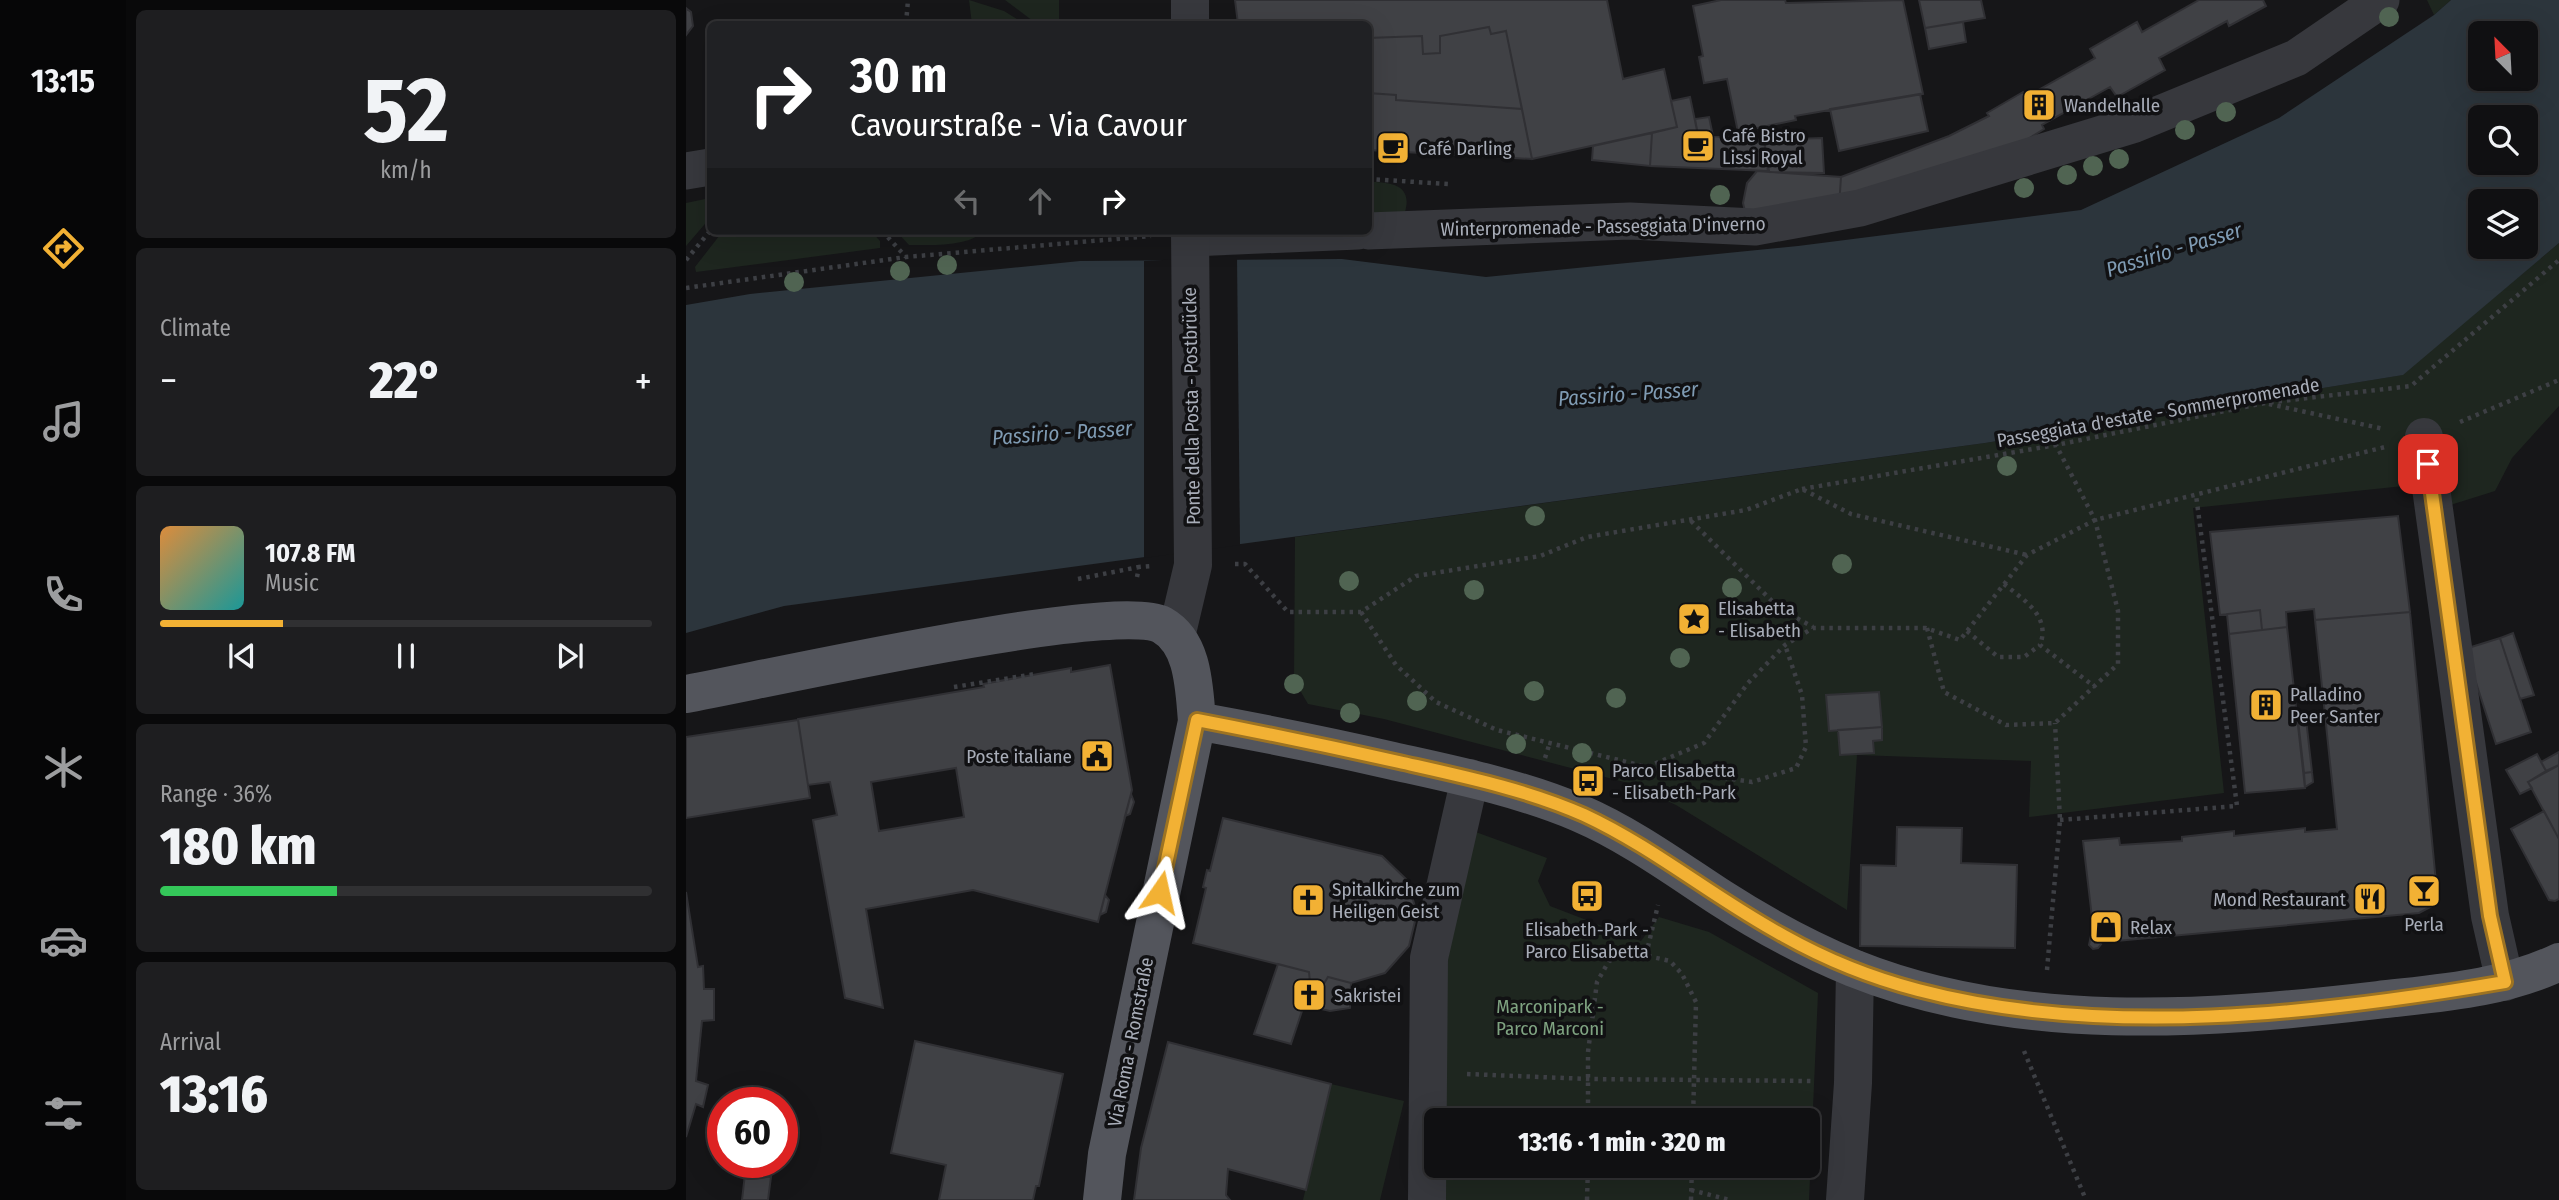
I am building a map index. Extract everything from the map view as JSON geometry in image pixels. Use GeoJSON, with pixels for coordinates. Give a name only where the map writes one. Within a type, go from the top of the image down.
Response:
{"type":"FeatureCollection","features":[{"type":"Feature","properties":{"kind":"main road"},"geometry":{"type":"LineString","coordinates":[[686,694],[1066,623],[1143,619],[1162,625],[1176,637]]}},
{"type":"Feature","properties":{"kind":"main road","name":"Via Roma - Romstraße"},"geometry":{"type":"LineString","coordinates":[[1102,1200],[1107,1154],[1197,720],[1191,672],[1186,654],[1176,637]]}},
{"type":"Feature","properties":{"kind":"main road"},"geometry":{"type":"LineString","coordinates":[[1197,720],[1470,778],[1535,796],[1607,827],[1785,937],[1855,969],[1917,990],[2008,1008],[2135,1017],[2277,1012],[2446,992],[2505,982],[2558,964]]}},
{"type":"Feature","properties":{"kind":"street"},"geometry":{"type":"LineString","coordinates":[[1190,0],[1190,21]]}},
{"type":"Feature","properties":{"kind":"street","name":"Winterpromenade - Passeggiata D'inverno"},"geometry":{"type":"LineString","coordinates":[[1372,231],[1630,221],[1755,227],[1860,208],[2135,124],[2296,58],[2381,0]]}},
{"type":"Feature","properties":{"kind":"street"},"geometry":{"type":"LineString","coordinates":[[686,172],[707,168]]}},
{"type":"Feature","properties":{"kind":"street"},"geometry":{"type":"LineString","coordinates":[[1190,240],[1283,235]]}},
{"type":"Feature","properties":{"kind":"street","name":"Ponte della Posta - Postbrücke"},"geometry":{"type":"LineString","coordinates":[[1176,637],[1193,559],[1190,240]]}},
{"type":"Feature","properties":{"kind":"street"},"geometry":{"type":"LineString","coordinates":[[2424,437],[2490,916],[2505,982]]}},
{"type":"Feature","properties":{"kind":"street"},"geometry":{"type":"LineString","coordinates":[[1426,1200],[1429,958],[1470,778]]}},
{"type":"Feature","properties":{"kind":"street"},"geometry":{"type":"LineString","coordinates":[[1845,1200],[1854,1059],[1855,969]]}},
{"type":"Feature","properties":{"kind":"path"},"geometry":{"type":"LineString","coordinates":[[906,21],[908,0]]}},
{"type":"Feature","properties":{"kind":"path"},"geometry":{"type":"LineString","coordinates":[[686,260],[707,235]]}},
{"type":"Feature","properties":{"kind":"path"},"geometry":{"type":"LineString","coordinates":[[886,235],[906,257]]}},
{"type":"Feature","properties":{"kind":"path"},"geometry":{"type":"LineString","coordinates":[[686,288],[906,257],[1190,240]]}},
{"type":"Feature","properties":{"kind":"path","name":"Passeggiata d'estate - Sommerpromenade"},"geometry":{"type":"LineString","coordinates":[[1362,612],[1416,576],[1540,556],[1587,537],[1746,510],[1802,489],[2056,446],[2265,403],[2411,386],[2559,260]]}},
{"type":"Feature","properties":{"kind":"path"},"geometry":{"type":"LineString","coordinates":[[1690,520],[1780,609],[1813,628],[1926,628],[1960,640],[2026,555],[2095,520],[2424,437],[2559,380]]}},
{"type":"Feature","properties":{"kind":"path"},"geometry":{"type":"LineString","coordinates":[[2265,403],[2424,437]]}},
{"type":"Feature","properties":{"kind":"path"},"geometry":{"type":"LineString","coordinates":[[1926,628],[1944,692],[2006,724],[2055,723],[2118,664],[2118,611],[2095,520],[2056,446]]}},
{"type":"Feature","properties":{"kind":"path"},"geometry":{"type":"LineString","coordinates":[[1802,489],[1851,514],[2026,555]]}},
{"type":"Feature","properties":{"kind":"path"},"geometry":{"type":"LineString","coordinates":[[2060,820],[2237,806],[2196,495]]}},
{"type":"Feature","properties":{"kind":"path"},"geometry":{"type":"LineString","coordinates":[[1245,564],[1289,612],[1362,612],[1396,666],[1436,702],[1497,730],[1647,767],[1752,782],[1796,768],[1806,747],[1802,695],[1785,645]]}},
{"type":"Feature","properties":{"kind":"path"},"geometry":{"type":"LineString","coordinates":[[1137,577],[1139,567],[1146,566]]}},
{"type":"Feature","properties":{"kind":"path"},"geometry":{"type":"LineString","coordinates":[[1967,631],[1998,657],[2024,657],[2040,645],[2043,637],[2036,609],[2004,584]]}},
{"type":"Feature","properties":{"kind":"path"},"geometry":{"type":"LineString","coordinates":[[1647,767],[1704,743],[1748,683],[1785,645],[1813,628]]}},
{"type":"Feature","properties":{"kind":"path"},"geometry":{"type":"LineString","coordinates":[[2040,645],[2095,687]]}},
{"type":"Feature","properties":{"kind":"path"},"geometry":{"type":"LineString","coordinates":[[2045,1011],[2060,820],[2055,723]]}},
{"type":"Feature","properties":{"kind":"path"},"geometry":{"type":"LineString","coordinates":[[1588,1108],[1588,1052],[1597,982],[1609,961],[1630,952],[1670,961],[1682,974],[1696,1002],[1693,1108]]}},
{"type":"Feature","properties":{"kind":"path"},"geometry":{"type":"LineString","coordinates":[[2008,1008],[2086,1200]]}},
{"type":"Feature","properties":{"kind":"path"},"geometry":{"type":"LineString","coordinates":[[1478,1074],[1588,1079],[1815,1081]]}},
{"type":"Feature","properties":{"kind":"path"},"geometry":{"type":"LineString","coordinates":[[1587,1200],[1588,1178]]}},
{"type":"Feature","properties":{"kind":"path"},"geometry":{"type":"LineString","coordinates":[[1691,1200],[1692,1178]]}},
{"type":"Feature","properties":{"kind":"path"},"geometry":{"type":"LineString","coordinates":[[1691,1190],[1730,1200]]}},
{"type":"Feature","properties":{"kind":"green space"},"geometry":{"type":"Polygon","coordinates":[[[969,0],[1004,11],[1020,21],[972,21],[969,0]]]}},
{"type":"Feature","properties":{"kind":"green space"},"geometry":{"type":"Polygon","coordinates":[[[1005,0],[1059,0],[1059,21],[1033,21],[1005,0]]]}},
{"type":"Feature","properties":{"kind":"green space"},"geometry":{"type":"Polygon","coordinates":[[[2427,0],[2451,0],[2434,15],[2427,0]]]}},
{"type":"Feature","properties":{"kind":"green space"},"geometry":{"type":"Polygon","coordinates":[[[1372,182],[1391,184],[1403,190],[1407,203],[1405,212],[1372,222],[1372,182]]]}},
{"type":"Feature","properties":{"kind":"green space"},"geometry":{"type":"Polygon","coordinates":[[[707,199],[707,222],[686,246],[686,203],[707,199]]]}},
{"type":"Feature","properties":{"kind":"green space"},"geometry":{"type":"Polygon","coordinates":[[[720,235],[875,235],[880,241],[880,248],[696,272],[695,267],[720,235]]]}},
{"type":"Feature","properties":{"kind":"green space"},"geometry":{"type":"Polygon","coordinates":[[[900,235],[978,235],[949,244],[909,245],[900,235]]]}},
{"type":"Feature","properties":{"kind":"green space"},"geometry":{"type":"Polygon","coordinates":[[[2559,243],[2559,406],[2512,458],[2495,491],[2428,512],[2423,484],[2193,508],[2224,793],[2029,817],[2031,761],[1857,755],[1847,910],[1676,805],[1628,783],[1384,719],[1308,704],[1294,680],[1295,537],[1985,443],[2402,375],[2559,243]]]}},
{"type":"Feature","properties":{"kind":"green space","name":"Marconipark - Parco Marconi"},"geometry":{"type":"Polygon","coordinates":[[[1473,831],[1547,858],[1538,881],[1550,906],[1641,941],[1659,917],[1709,932],[1818,993],[1813,1108],[1444,1108],[1447,973],[1453,888],[1473,831]]]}},
{"type":"Feature","properties":{"kind":"green space"},"geometry":{"type":"Polygon","coordinates":[[[1331,1084],[1404,1101],[1380,1200],[1303,1200],[1331,1084]]]}},
{"type":"Feature","properties":{"kind":"green space","name":"Marconipark - Parco Marconi"},"geometry":{"type":"Polygon","coordinates":[[[1443,1178],[1810,1178],[1809,1200],[1442,1200],[1443,1178]]]}},
{"type":"Feature","properties":{"kind":"water","name":"Passirio - Passer"},"geometry":{"type":"Polygon","coordinates":[[[2451,0],[2559,0],[2559,243],[2403,375],[1985,443],[784,606],[686,633],[686,305],[750,294],[1080,261],[1342,259],[1486,277],[1798,246],[2081,210],[2279,118],[2434,15],[2451,0]]]}},
{"type":"Feature","properties":{"kind":"pier"},"geometry":{"type":"Polygon","coordinates":[[[1237,256],[1240,545],[1144,558],[1144,261],[1237,256]]]}},
{"type":"Feature","properties":{"kind":"building"},"geometry":{"type":"Polygon","coordinates":[[[1235,0],[1607,0],[1623,79],[1664,69],[1677,127],[1532,159],[1506,31],[1491,34],[1489,27],[1440,36],[1440,53],[1423,54],[1422,36],[1372,38],[1372,21],[1238,21],[1235,0]]]}},
{"type":"Feature","properties":{"kind":"building"},"geometry":{"type":"Polygon","coordinates":[[[1721,0],[1785,0],[1786,3],[1903,0],[1923,94],[1795,116],[1796,120],[1738,132],[1727,79],[1704,83],[1699,57],[1703,56],[1693,6],[1721,0]]]}},
{"type":"Feature","properties":{"kind":"building"},"geometry":{"type":"Polygon","coordinates":[[[1919,0],[1981,0],[1985,18],[1925,28],[1919,0]]]}},
{"type":"Feature","properties":{"kind":"building","name":"Wandelhalle"},"geometry":{"type":"Polygon","coordinates":[[[2199,0],[2263,0],[2266,6],[2229,26],[2227,21],[2159,58],[2165,70],[2117,97],[2110,87],[2042,125],[2044,129],[2009,151],[1839,207],[1841,177],[1949,136],[1989,116],[1987,113],[2023,92],[2026,97],[2095,58],[2090,49],[2137,22],[2142,32],[2199,0]]]}},
{"type":"Feature","properties":{"kind":"building"},"geometry":{"type":"Polygon","coordinates":[[[686,8],[691,12],[693,26],[686,35],[686,8]]]}},
{"type":"Feature","properties":{"kind":"building"},"geometry":{"type":"Polygon","coordinates":[[[1963,22],[1966,42],[1929,49],[1925,28],[1963,22]]]}},
{"type":"Feature","properties":{"kind":"building"},"geometry":{"type":"Polygon","coordinates":[[[1489,27],[1491,34],[1506,31],[1522,109],[1396,100],[1396,95],[1372,93],[1372,38],[1422,36],[1423,54],[1440,53],[1440,36],[1489,27]]]}},
{"type":"Feature","properties":{"kind":"building"},"geometry":{"type":"Polygon","coordinates":[[[1372,93],[1396,95],[1396,100],[1522,109],[1532,159],[1372,150],[1372,93]]]}},
{"type":"Feature","properties":{"kind":"building"},"geometry":{"type":"Polygon","coordinates":[[[1920,94],[1928,131],[1839,151],[1830,109],[1920,94]]]}},
{"type":"Feature","properties":{"kind":"building"},"geometry":{"type":"Polygon","coordinates":[[[1690,97],[1698,135],[1764,140],[1769,171],[1650,166],[1652,133],[1677,127],[1671,101],[1690,97]]]}},
{"type":"Feature","properties":{"kind":"building"},"geometry":{"type":"Polygon","coordinates":[[[1709,117],[1713,136],[1698,135],[1695,119],[1709,117]]]}},
{"type":"Feature","properties":{"kind":"building"},"geometry":{"type":"Polygon","coordinates":[[[1652,133],[1650,166],[1592,160],[1593,146],[1652,133]]]}},
{"type":"Feature","properties":{"kind":"building"},"geometry":{"type":"Polygon","coordinates":[[[1822,138],[1824,173],[1768,172],[1764,140],[1822,138]]]}},
{"type":"Feature","properties":{"kind":"building"},"geometry":{"type":"Polygon","coordinates":[[[1757,171],[1841,177],[1839,207],[1748,224],[1743,203],[1747,183],[1757,171]]]}},
{"type":"Feature","properties":{"kind":"building"},"geometry":{"type":"Polygon","coordinates":[[[2398,516],[2410,612],[2315,620],[2314,609],[2286,612],[2287,627],[2262,630],[2260,610],[2220,615],[2210,532],[2398,516]]]}},
{"type":"Feature","properties":{"kind":"building"},"geometry":{"type":"Polygon","coordinates":[[[2260,610],[2262,630],[2229,634],[2227,614],[2260,610]]]}},
{"type":"Feature","properties":{"kind":"building"},"geometry":{"type":"Polygon","coordinates":[[[2410,612],[2437,893],[2434,905],[2419,913],[2095,943],[2083,841],[2119,838],[2120,845],[2182,841],[2182,837],[2234,831],[2234,836],[2305,828],[2305,832],[2337,829],[2315,620],[2410,612]]]}},
{"type":"Feature","properties":{"kind":"building","name":"Palladino Peer Santer"},"geometry":{"type":"Polygon","coordinates":[[[2287,627],[2305,788],[2245,793],[2229,634],[2287,627]]]}},
{"type":"Feature","properties":{"kind":"building"},"geometry":{"type":"Polygon","coordinates":[[[2513,633],[2534,695],[2520,699],[2500,638],[2513,633]]]}},
{"type":"Feature","properties":{"kind":"building"},"geometry":{"type":"Polygon","coordinates":[[[2500,638],[2531,732],[2496,744],[2465,649],[2500,638]]]}},
{"type":"Feature","properties":{"kind":"building"},"geometry":{"type":"Polygon","coordinates":[[[1110,665],[1132,790],[1098,922],[973,890],[866,909],[883,1008],[845,998],[813,820],[837,815],[830,782],[808,785],[798,719],[984,687],[983,684],[1071,668],[1071,672],[1110,665]],[[956,768],[871,782],[879,831],[964,817],[956,768]]]}},
{"type":"Feature","properties":{"kind":"building"},"geometry":{"type":"Polygon","coordinates":[[[1879,692],[1882,727],[1829,731],[1826,695],[1879,692]]]}},
{"type":"Feature","properties":{"kind":"building"},"geometry":{"type":"Polygon","coordinates":[[[2306,719],[2312,772],[2304,773],[2298,720],[2306,719]]]}},
{"type":"Feature","properties":{"kind":"building"},"geometry":{"type":"Polygon","coordinates":[[[798,720],[810,798],[686,818],[686,737],[798,720]]]}},
{"type":"Feature","properties":{"kind":"building"},"geometry":{"type":"Polygon","coordinates":[[[1882,727],[1882,740],[1873,741],[1874,753],[1840,755],[1838,730],[1882,727]]]}},
{"type":"Feature","properties":{"kind":"building"},"geometry":{"type":"Polygon","coordinates":[[[2559,752],[2559,765],[2546,771],[2541,762],[2559,752]]]}},
{"type":"Feature","properties":{"kind":"building"},"geometry":{"type":"Polygon","coordinates":[[[2537,754],[2546,771],[2528,782],[2532,788],[2520,794],[2506,770],[2537,754]]]}},
{"type":"Feature","properties":{"kind":"building"},"geometry":{"type":"Polygon","coordinates":[[[2559,765],[2559,839],[2528,782],[2559,765]]]}},
{"type":"Feature","properties":{"kind":"building"},"geometry":{"type":"Polygon","coordinates":[[[2312,772],[2313,782],[2305,787],[2304,773],[2312,772]]]}},
{"type":"Feature","properties":{"kind":"building"},"geometry":{"type":"Polygon","coordinates":[[[1131,794],[1134,802],[1130,814],[1125,816],[1131,794]]]}},
{"type":"Feature","properties":{"kind":"building"},"geometry":{"type":"Polygon","coordinates":[[[2544,811],[2559,839],[2559,899],[2555,901],[2549,900],[2511,829],[2544,811]]]}},
{"type":"Feature","properties":{"kind":"building","name":"Spitalkirche zum Heiligen Geist"},"geometry":{"type":"Polygon","coordinates":[[[1223,818],[1382,856],[1407,880],[1417,913],[1409,946],[1385,973],[1351,983],[1328,977],[1323,985],[1316,986],[1310,983],[1309,972],[1193,943],[1206,888],[1203,887],[1207,870],[1210,871],[1223,818]]]}},
{"type":"Feature","properties":{"kind":"building"},"geometry":{"type":"Polygon","coordinates":[[[1897,827],[1962,828],[1961,863],[2017,865],[2015,948],[1860,946],[1861,865],[1896,866],[1897,827]]]}},
{"type":"Feature","properties":{"kind":"building"},"geometry":{"type":"Polygon","coordinates":[[[686,892],[698,967],[703,966],[704,989],[714,989],[714,1020],[702,1021],[696,1081],[708,1085],[703,1107],[696,1104],[686,1137],[686,892]]]}},
{"type":"Feature","properties":{"kind":"building"},"geometry":{"type":"Polygon","coordinates":[[[1105,895],[1109,900],[1106,912],[1100,915],[1105,895]]]}},
{"type":"Feature","properties":{"kind":"building"},"geometry":{"type":"Polygon","coordinates":[[[2091,935],[2095,943],[2102,943],[2098,948],[2093,949],[2089,945],[2091,935]]]}},
{"type":"Feature","properties":{"kind":"building","name":"Sakristei"},"geometry":{"type":"Polygon","coordinates":[[[1278,964],[1309,972],[1310,983],[1316,986],[1323,985],[1328,977],[1351,983],[1350,1008],[1330,1011],[1304,1005],[1291,1044],[1254,1034],[1278,964]]]}},
{"type":"Feature","properties":{"kind":"building"},"geometry":{"type":"Polygon","coordinates":[[[915,1041],[1063,1074],[1039,1186],[1036,1186],[1033,1200],[939,1200],[946,1165],[891,1153],[915,1041]]]}},
{"type":"Feature","properties":{"kind":"building"},"geometry":{"type":"Polygon","coordinates":[[[1168,1042],[1331,1084],[1306,1190],[1228,1169],[1226,1195],[1230,1200],[1134,1200],[1141,1148],[1168,1042]]]}},
{"type":"Feature","properties":{"kind":"building"},"geometry":{"type":"Polygon","coordinates":[[[745,1178],[771,1178],[768,1200],[742,1200],[745,1178]]]}},
{"type":"Feature","properties":{"kind":"place","name":"Wandelhalle"},"geometry":{"type":"Point","coordinates":[2039,105]}},
{"type":"Feature","properties":{"kind":"place","name":"Café Bistro Lissi Royal"},"geometry":{"type":"Point","coordinates":[1698,146]}},
{"type":"Feature","properties":{"kind":"place","name":"Café Darling"},"geometry":{"type":"Point","coordinates":[1393,148]}},
{"type":"Feature","properties":{"kind":"place","name":"Elisabetta - Elisabeth"},"geometry":{"type":"Point","coordinates":[1694,619]}},
{"type":"Feature","properties":{"kind":"place","name":"Palladino Peer Santer"},"geometry":{"type":"Point","coordinates":[2266,705]}},
{"type":"Feature","properties":{"kind":"place","name":"Poste italiane"},"geometry":{"type":"Point","coordinates":[1097,756]}},
{"type":"Feature","properties":{"kind":"place","name":"Parco Elisabetta - Elisabeth-Park"},"geometry":{"type":"Point","coordinates":[1588,781]}},
{"type":"Feature","properties":{"kind":"place","name":"Perla"},"geometry":{"type":"Point","coordinates":[2424,891]}},
{"type":"Feature","properties":{"kind":"place","name":"Elisabeth-Park - Parco Elisabetta"},"geometry":{"type":"Point","coordinates":[1587,896]}},
{"type":"Feature","properties":{"kind":"place","name":"Mond Restaurant"},"geometry":{"type":"Point","coordinates":[2370,899]}},
{"type":"Feature","properties":{"kind":"place","name":"Spitalkirche zum Heiligen Geist"},"geometry":{"type":"Point","coordinates":[1308,900]}},
{"type":"Feature","properties":{"kind":"place","name":"Relax"},"geometry":{"type":"Point","coordinates":[2106,927]}},
{"type":"Feature","properties":{"kind":"place","name":"Sakristei"},"geometry":{"type":"Point","coordinates":[1309,995]}},
{"type":"Feature","properties":{"kind":"route"},"geometry":{"type":"LineString","coordinates":[[1160,892],[1197,720],[1470,778],[1535,796],[1607,827],[1668,862],[1785,937],[1855,969],[1917,990],[2008,1008],[2135,1017],[2277,1012],[2446,992],[2505,982],[2490,916],[2428,464]]}}]}
